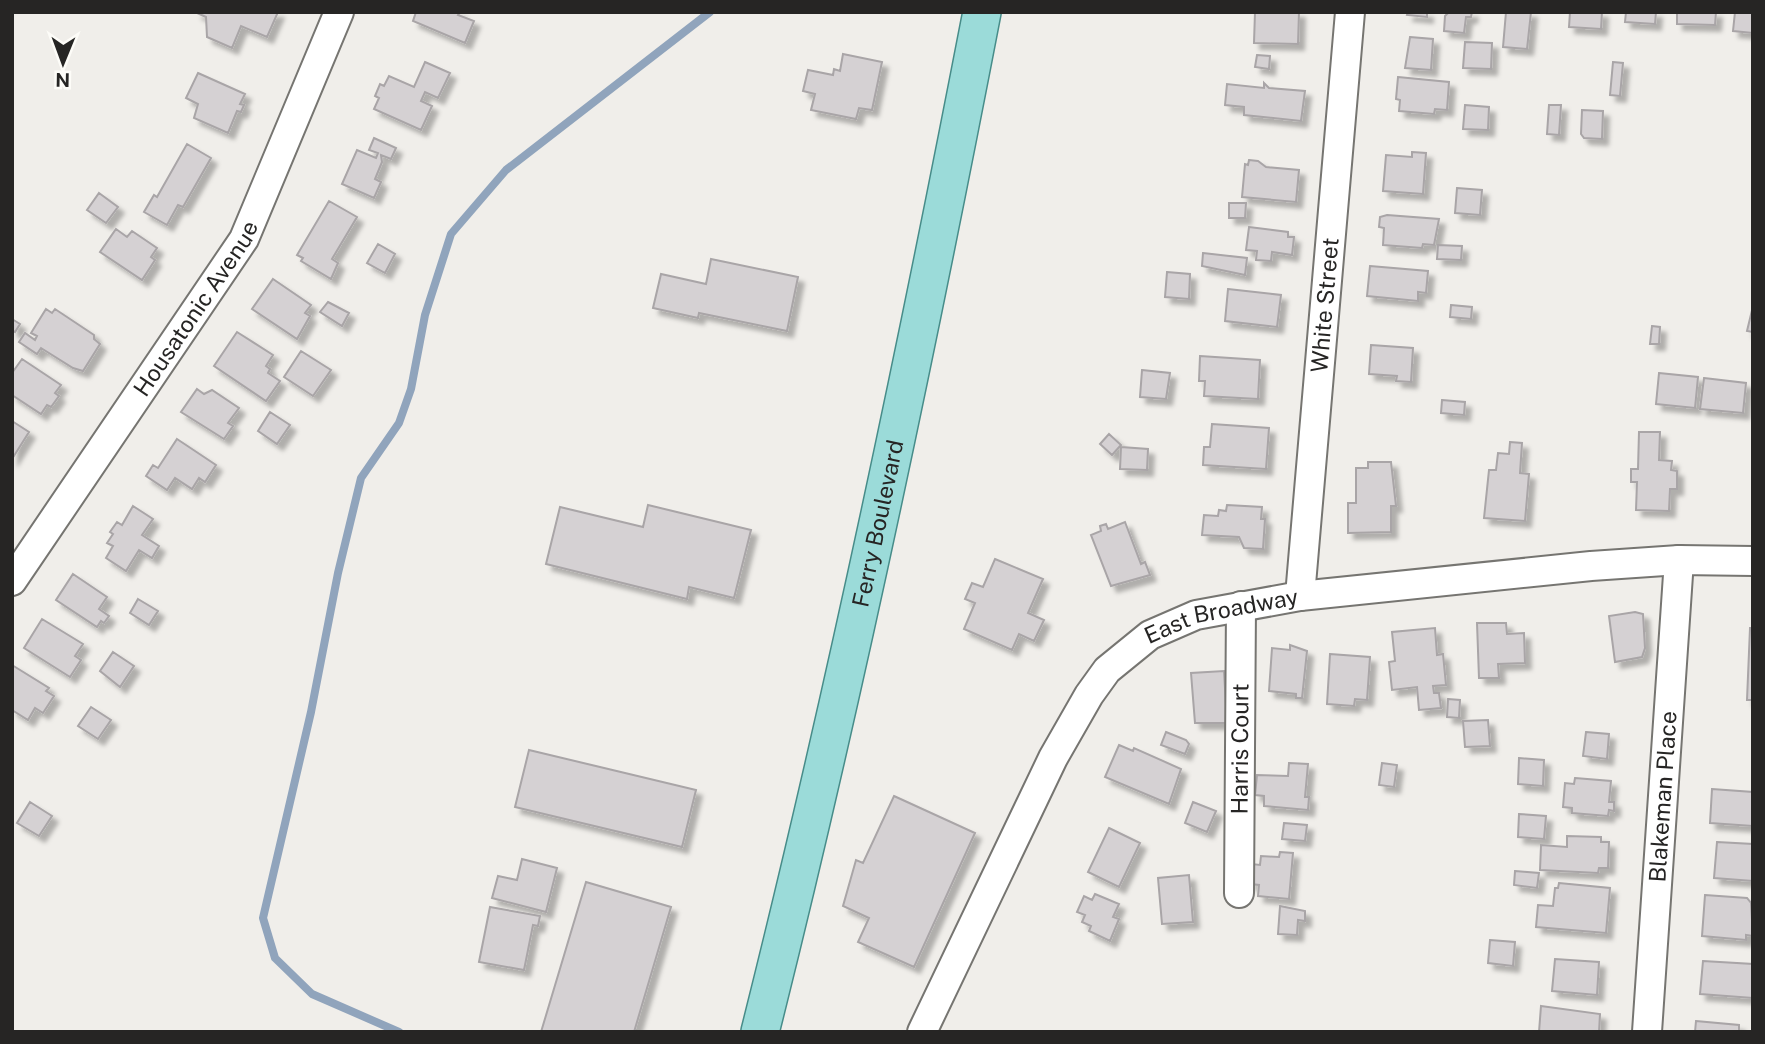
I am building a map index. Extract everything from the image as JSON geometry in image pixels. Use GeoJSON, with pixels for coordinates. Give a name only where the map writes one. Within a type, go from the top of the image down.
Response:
{"type":"FeatureCollection","features":[{"type":"Feature","properties":{"kind":"main road","name":"Ferry Boulevard"},"geometry":{"type":"LineString","coordinates":[[760,1032],[874,546],[982,12]]}},
{"type":"Feature","properties":{"kind":"street","name":"Housatonic Avenue"},"geometry":{"type":"LineString","coordinates":[[12,581],[244,239],[339,12]]}},
{"type":"Feature","properties":{"kind":"street","name":"White Street"},"geometry":{"type":"LineString","coordinates":[[1300,596],[1350,12]]}},
{"type":"Feature","properties":{"kind":"street","name":"East Broadway"},"geometry":{"type":"LineString","coordinates":[[922,1032],[1053,758],[1107,670],[1150,635],[1175,623],[1241,606],[1300,596],[1679,561],[1753,561]]}},
{"type":"Feature","properties":{"kind":"street","name":"Blakeman Place"},"geometry":{"type":"LineString","coordinates":[[1647,1032],[1679,561]]}},
{"type":"Feature","properties":{"kind":"street","name":"Harris Court"},"geometry":{"type":"LineString","coordinates":[[1239,893],[1241,606]]}},
{"type":"Feature","properties":{"kind":"building"},"geometry":{"type":"Polygon","coordinates":[[[195,12],[278,12],[267,37],[241,26],[232,48],[207,37],[206,17],[195,12]]]}},
{"type":"Feature","properties":{"kind":"building"},"geometry":{"type":"Polygon","coordinates":[[[416,12],[460,12],[458,15],[474,21],[465,43],[413,21],[416,12]]]}},
{"type":"Feature","properties":{"kind":"building"},"geometry":{"type":"Polygon","coordinates":[[[1255,12],[1299,12],[1298,44],[1254,43],[1255,12]]]}},
{"type":"Feature","properties":{"kind":"building"},"geometry":{"type":"Polygon","coordinates":[[[1408,12],[1427,12],[1427,17],[1407,15],[1408,12]]]}},
{"type":"Feature","properties":{"kind":"building"},"geometry":{"type":"Polygon","coordinates":[[[1449,12],[1472,12],[1471,17],[1466,17],[1464,33],[1444,31],[1445,16],[1449,12]]]}},
{"type":"Feature","properties":{"kind":"building"},"geometry":{"type":"Polygon","coordinates":[[[1506,12],[1531,12],[1527,49],[1503,47],[1506,12]]]}},
{"type":"Feature","properties":{"kind":"building"},"geometry":{"type":"Polygon","coordinates":[[[1570,12],[1602,12],[1601,29],[1569,27],[1570,12]]]}},
{"type":"Feature","properties":{"kind":"building"},"geometry":{"type":"Polygon","coordinates":[[[1626,12],[1656,12],[1655,24],[1625,22],[1626,12]]]}},
{"type":"Feature","properties":{"kind":"building"},"geometry":{"type":"Polygon","coordinates":[[[1677,12],[1716,12],[1715,25],[1677,24],[1677,12]]]}},
{"type":"Feature","properties":{"kind":"building"},"geometry":{"type":"Polygon","coordinates":[[[1735,12],[1753,12],[1753,33],[1733,31],[1735,12]]]}},
{"type":"Feature","properties":{"kind":"building"},"geometry":{"type":"Polygon","coordinates":[[[1410,37],[1433,39],[1431,70],[1405,68],[1410,37]]]}},
{"type":"Feature","properties":{"kind":"building"},"geometry":{"type":"Polygon","coordinates":[[[1465,42],[1492,43],[1491,69],[1463,68],[1465,42]]]}},
{"type":"Feature","properties":{"kind":"building"},"geometry":{"type":"Polygon","coordinates":[[[843,54],[882,62],[872,110],[859,108],[856,119],[811,110],[815,94],[803,91],[808,70],[833,75],[834,69],[840,71],[843,54]]]}},
{"type":"Feature","properties":{"kind":"building"},"geometry":{"type":"Polygon","coordinates":[[[1257,55],[1270,56],[1269,69],[1255,67],[1257,55]]]}},
{"type":"Feature","properties":{"kind":"building"},"geometry":{"type":"Polygon","coordinates":[[[425,62],[450,73],[438,98],[425,92],[421,101],[432,106],[421,130],[374,109],[379,98],[375,96],[380,84],[384,86],[389,76],[414,87],[425,62]]]}},
{"type":"Feature","properties":{"kind":"building"},"geometry":{"type":"Polygon","coordinates":[[[1613,62],[1623,63],[1620,96],[1610,95],[1613,62]]]}},
{"type":"Feature","properties":{"kind":"building"},"geometry":{"type":"Polygon","coordinates":[[[198,73],[245,94],[240,104],[244,105],[241,112],[237,111],[228,133],[194,118],[198,104],[186,98],[198,73]]]}},
{"type":"Feature","properties":{"kind":"building"},"geometry":{"type":"Polygon","coordinates":[[[1398,77],[1449,82],[1447,110],[1435,109],[1434,114],[1399,111],[1400,100],[1396,99],[1398,77]]]}},
{"type":"Feature","properties":{"kind":"building"},"geometry":{"type":"Polygon","coordinates":[[[1264,83],[1269,88],[1305,91],[1301,121],[1244,115],[1244,107],[1225,105],[1227,84],[1264,88],[1264,83]]]}},
{"type":"Feature","properties":{"kind":"building"},"geometry":{"type":"Polygon","coordinates":[[[1465,105],[1489,107],[1488,130],[1463,129],[1465,105]]]}},
{"type":"Feature","properties":{"kind":"building"},"geometry":{"type":"Polygon","coordinates":[[[1549,105],[1561,105],[1559,135],[1547,134],[1549,105]]]}},
{"type":"Feature","properties":{"kind":"building"},"geometry":{"type":"Polygon","coordinates":[[[1582,110],[1603,111],[1602,139],[1584,138],[1581,134],[1582,110]]]}},
{"type":"Feature","properties":{"kind":"building"},"geometry":{"type":"Polygon","coordinates":[[[374,138],[396,148],[391,159],[381,155],[382,162],[375,179],[381,182],[374,198],[342,184],[357,150],[376,158],[378,153],[369,150],[374,138]]]}},
{"type":"Feature","properties":{"kind":"building"},"geometry":{"type":"Polygon","coordinates":[[[187,144],[211,158],[183,207],[178,205],[167,225],[144,212],[154,195],[157,197],[187,144]]]}},
{"type":"Feature","properties":{"kind":"building"},"geometry":{"type":"Polygon","coordinates":[[[1412,152],[1426,153],[1423,194],[1383,191],[1386,155],[1412,157],[1412,152]]]}},
{"type":"Feature","properties":{"kind":"building"},"geometry":{"type":"Polygon","coordinates":[[[1249,160],[1258,161],[1266,167],[1299,170],[1296,202],[1242,197],[1245,164],[1248,165],[1249,160]]]}},
{"type":"Feature","properties":{"kind":"building"},"geometry":{"type":"Polygon","coordinates":[[[1457,188],[1482,190],[1480,215],[1455,213],[1457,188]]]}},
{"type":"Feature","properties":{"kind":"building"},"geometry":{"type":"Polygon","coordinates":[[[99,193],[118,207],[106,223],[87,210],[99,193]]]}},
{"type":"Feature","properties":{"kind":"building"},"geometry":{"type":"Polygon","coordinates":[[[329,201],[357,217],[332,259],[338,263],[331,279],[301,261],[303,258],[297,255],[329,201]]]}},
{"type":"Feature","properties":{"kind":"building"},"geometry":{"type":"Polygon","coordinates":[[[1229,203],[1246,203],[1245,218],[1229,218],[1229,203]]]}},
{"type":"Feature","properties":{"kind":"building"},"geometry":{"type":"Polygon","coordinates":[[[1387,215],[1439,219],[1434,245],[1423,244],[1422,248],[1383,245],[1384,228],[1379,227],[1380,217],[1387,215]]]}},
{"type":"Feature","properties":{"kind":"building"},"geometry":{"type":"Polygon","coordinates":[[[1249,227],[1288,232],[1288,237],[1294,237],[1292,255],[1272,252],[1271,261],[1256,260],[1257,251],[1246,250],[1249,227]]]}},
{"type":"Feature","properties":{"kind":"building"},"geometry":{"type":"Polygon","coordinates":[[[116,229],[127,237],[132,231],[157,248],[151,257],[155,260],[142,280],[100,252],[116,229]]]}},
{"type":"Feature","properties":{"kind":"building"},"geometry":{"type":"Polygon","coordinates":[[[378,244],[395,254],[385,273],[367,263],[378,244]]]}},
{"type":"Feature","properties":{"kind":"building"},"geometry":{"type":"Polygon","coordinates":[[[1438,245],[1462,246],[1461,260],[1437,259],[1438,245]]]}},
{"type":"Feature","properties":{"kind":"building"},"geometry":{"type":"Polygon","coordinates":[[[1203,253],[1247,258],[1245,275],[1202,266],[1203,253]]]}},
{"type":"Feature","properties":{"kind":"building"},"geometry":{"type":"Polygon","coordinates":[[[711,259],[798,277],[787,331],[699,313],[698,318],[653,308],[661,274],[706,284],[711,259]]]}},
{"type":"Feature","properties":{"kind":"building"},"geometry":{"type":"Polygon","coordinates":[[[1370,266],[1428,271],[1426,293],[1418,292],[1418,301],[1367,296],[1370,266]]]}},
{"type":"Feature","properties":{"kind":"building"},"geometry":{"type":"Polygon","coordinates":[[[1167,272],[1190,274],[1189,299],[1165,297],[1167,272]]]}},
{"type":"Feature","properties":{"kind":"building"},"geometry":{"type":"Polygon","coordinates":[[[273,279],[311,305],[305,313],[310,316],[297,339],[252,309],[273,279]]]}},
{"type":"Feature","properties":{"kind":"building"},"geometry":{"type":"Polygon","coordinates":[[[1228,289],[1281,295],[1277,327],[1225,321],[1228,289]]]}},
{"type":"Feature","properties":{"kind":"building"},"geometry":{"type":"Polygon","coordinates":[[[328,302],[349,313],[342,326],[320,312],[328,302]]]}},
{"type":"Feature","properties":{"kind":"building"},"geometry":{"type":"Polygon","coordinates":[[[1451,305],[1472,307],[1471,319],[1450,317],[1451,305]]]}},
{"type":"Feature","properties":{"kind":"building"},"geometry":{"type":"Polygon","coordinates":[[[1753,306],[1753,332],[1747,331],[1753,306]]]}},
{"type":"Feature","properties":{"kind":"building"},"geometry":{"type":"Polygon","coordinates":[[[46,309],[52,313],[55,309],[94,335],[94,339],[100,344],[83,371],[73,368],[41,348],[37,354],[19,342],[25,333],[35,340],[37,336],[31,333],[46,309]]]}},
{"type":"Feature","properties":{"kind":"building"},"geometry":{"type":"Polygon","coordinates":[[[12,319],[20,324],[15,332],[12,330],[12,319]]]}},
{"type":"Feature","properties":{"kind":"building"},"geometry":{"type":"Polygon","coordinates":[[[1652,326],[1660,327],[1659,344],[1650,344],[1652,326]]]}},
{"type":"Feature","properties":{"kind":"building"},"geometry":{"type":"Polygon","coordinates":[[[237,332],[273,355],[266,366],[270,369],[268,373],[280,381],[266,401],[214,366],[237,332]]]}},
{"type":"Feature","properties":{"kind":"building"},"geometry":{"type":"Polygon","coordinates":[[[1371,345],[1413,348],[1411,382],[1396,381],[1397,376],[1369,374],[1371,345]]]}},
{"type":"Feature","properties":{"kind":"building"},"geometry":{"type":"Polygon","coordinates":[[[301,351],[331,370],[313,396],[284,377],[301,351]]]}},
{"type":"Feature","properties":{"kind":"building"},"geometry":{"type":"Polygon","coordinates":[[[1200,356],[1260,360],[1258,399],[1204,396],[1205,381],[1199,381],[1200,356]]]}},
{"type":"Feature","properties":{"kind":"building"},"geometry":{"type":"Polygon","coordinates":[[[22,359],[61,385],[55,393],[59,396],[51,407],[47,405],[41,414],[12,395],[12,373],[22,359]]]}},
{"type":"Feature","properties":{"kind":"building"},"geometry":{"type":"Polygon","coordinates":[[[1142,370],[1170,373],[1166,399],[1140,397],[1142,370]]]}},
{"type":"Feature","properties":{"kind":"building"},"geometry":{"type":"Polygon","coordinates":[[[1659,373],[1698,377],[1695,408],[1656,404],[1659,373]]]}},
{"type":"Feature","properties":{"kind":"building"},"geometry":{"type":"Polygon","coordinates":[[[1704,378],[1746,383],[1743,413],[1700,409],[1704,378]]]}},
{"type":"Feature","properties":{"kind":"building"},"geometry":{"type":"Polygon","coordinates":[[[197,389],[204,394],[212,390],[239,408],[228,423],[233,426],[224,439],[181,412],[197,389]]]}},
{"type":"Feature","properties":{"kind":"building"},"geometry":{"type":"Polygon","coordinates":[[[1442,400],[1465,402],[1464,415],[1441,413],[1442,400]]]}},
{"type":"Feature","properties":{"kind":"building"},"geometry":{"type":"Polygon","coordinates":[[[270,412],[290,425],[277,444],[258,431],[270,412]]]}},
{"type":"Feature","properties":{"kind":"building"},"geometry":{"type":"Polygon","coordinates":[[[12,421],[29,432],[12,459],[12,421]]]}},
{"type":"Feature","properties":{"kind":"building"},"geometry":{"type":"Polygon","coordinates":[[[1212,424],[1269,428],[1266,469],[1203,465],[1204,447],[1210,447],[1212,424]]]}},
{"type":"Feature","properties":{"kind":"building"},"geometry":{"type":"Polygon","coordinates":[[[1639,432],[1660,432],[1659,460],[1672,461],[1671,470],[1677,471],[1677,489],[1670,489],[1669,511],[1636,510],[1637,482],[1631,482],[1631,469],[1638,469],[1639,432]]]}},
{"type":"Feature","properties":{"kind":"building"},"geometry":{"type":"Polygon","coordinates":[[[1109,434],[1121,445],[1112,455],[1100,444],[1109,434]]]}},
{"type":"Feature","properties":{"kind":"building"},"geometry":{"type":"Polygon","coordinates":[[[177,439],[216,465],[205,482],[199,478],[192,489],[175,478],[167,490],[146,476],[153,465],[158,468],[177,439]]]}},
{"type":"Feature","properties":{"kind":"building"},"geometry":{"type":"Polygon","coordinates":[[[1510,442],[1522,443],[1520,473],[1529,474],[1525,521],[1484,518],[1489,470],[1496,470],[1498,453],[1509,454],[1510,442]]]}},
{"type":"Feature","properties":{"kind":"building"},"geometry":{"type":"Polygon","coordinates":[[[1121,447],[1148,449],[1147,470],[1120,469],[1121,447]]]}},
{"type":"Feature","properties":{"kind":"building"},"geometry":{"type":"Polygon","coordinates":[[[1368,462],[1391,462],[1396,506],[1391,506],[1391,532],[1348,533],[1348,503],[1356,503],[1356,468],[1368,468],[1368,462]]]}},
{"type":"Feature","properties":{"kind":"building"},"geometry":{"type":"Polygon","coordinates":[[[648,505],[751,530],[734,598],[689,587],[687,599],[546,564],[560,507],[643,527],[648,505]]]}},
{"type":"Feature","properties":{"kind":"building"},"geometry":{"type":"Polygon","coordinates":[[[1227,505],[1262,507],[1261,519],[1265,519],[1263,549],[1244,548],[1239,537],[1202,535],[1204,515],[1218,516],[1219,510],[1226,511],[1227,505]]]}},
{"type":"Feature","properties":{"kind":"building"},"geometry":{"type":"Polygon","coordinates":[[[133,506],[153,519],[142,535],[159,546],[152,558],[139,550],[126,571],[106,558],[113,546],[107,543],[117,522],[122,525],[133,506]]]}},
{"type":"Feature","properties":{"kind":"building"},"geometry":{"type":"Polygon","coordinates":[[[1125,522],[1141,564],[1145,562],[1150,575],[1111,586],[1091,535],[1101,531],[1100,526],[1106,524],[1108,529],[1125,522]]]}},
{"type":"Feature","properties":{"kind":"building"},"geometry":{"type":"Polygon","coordinates":[[[995,559],[1043,579],[1028,613],[1044,620],[1034,641],[1019,634],[1012,650],[964,629],[975,603],[965,599],[972,583],[983,587],[995,559]]]}},
{"type":"Feature","properties":{"kind":"building"},"geometry":{"type":"Polygon","coordinates":[[[73,574],[107,597],[99,609],[109,616],[97,627],[56,600],[73,574]]]}},
{"type":"Feature","properties":{"kind":"building"},"geometry":{"type":"Polygon","coordinates":[[[138,599],[158,611],[149,625],[130,613],[138,599]]]}},
{"type":"Feature","properties":{"kind":"building"},"geometry":{"type":"Polygon","coordinates":[[[1635,612],[1643,614],[1645,648],[1642,657],[1615,662],[1609,616],[1635,612]]]}},
{"type":"Feature","properties":{"kind":"building"},"geometry":{"type":"Polygon","coordinates":[[[42,619],[83,644],[75,656],[81,660],[70,677],[24,648],[42,619]]]}},
{"type":"Feature","properties":{"kind":"building"},"geometry":{"type":"Polygon","coordinates":[[[1477,623],[1506,623],[1507,634],[1524,633],[1525,663],[1498,664],[1499,678],[1479,678],[1477,623]]]}},
{"type":"Feature","properties":{"kind":"building"},"geometry":{"type":"Polygon","coordinates":[[[1435,628],[1437,655],[1443,654],[1446,685],[1433,686],[1434,693],[1439,693],[1441,708],[1419,710],[1417,687],[1392,690],[1389,662],[1395,661],[1392,632],[1435,628]]]}},
{"type":"Feature","properties":{"kind":"building"},"geometry":{"type":"Polygon","coordinates":[[[1750,628],[1753,628],[1753,700],[1747,700],[1750,628]]]}},
{"type":"Feature","properties":{"kind":"building"},"geometry":{"type":"Polygon","coordinates":[[[1290,645],[1307,651],[1302,698],[1296,698],[1296,694],[1269,691],[1272,648],[1290,650],[1290,645]]]}},
{"type":"Feature","properties":{"kind":"building"},"geometry":{"type":"Polygon","coordinates":[[[113,652],[134,666],[120,687],[100,671],[113,652]]]}},
{"type":"Feature","properties":{"kind":"building"},"geometry":{"type":"Polygon","coordinates":[[[1330,654],[1370,657],[1367,700],[1355,699],[1354,706],[1327,704],[1330,654]]]}},
{"type":"Feature","properties":{"kind":"building"},"geometry":{"type":"Polygon","coordinates":[[[12,665],[49,688],[46,691],[54,696],[43,713],[35,708],[28,720],[12,710],[12,665]]]}},
{"type":"Feature","properties":{"kind":"building"},"geometry":{"type":"Polygon","coordinates":[[[1224,671],[1227,723],[1195,723],[1191,673],[1224,671]]]}},
{"type":"Feature","properties":{"kind":"building"},"geometry":{"type":"Polygon","coordinates":[[[1448,699],[1460,700],[1459,718],[1447,717],[1448,699]]]}},
{"type":"Feature","properties":{"kind":"building"},"geometry":{"type":"Polygon","coordinates":[[[91,707],[111,720],[98,739],[78,726],[91,707]]]}},
{"type":"Feature","properties":{"kind":"building"},"geometry":{"type":"Polygon","coordinates":[[[1488,720],[1490,746],[1465,747],[1463,721],[1488,720]]]}},
{"type":"Feature","properties":{"kind":"building"},"geometry":{"type":"Polygon","coordinates":[[[1166,732],[1186,740],[1189,744],[1185,754],[1161,745],[1166,732]]]}},
{"type":"Feature","properties":{"kind":"building"},"geometry":{"type":"Polygon","coordinates":[[[1586,732],[1609,734],[1607,759],[1583,756],[1586,732]]]}},
{"type":"Feature","properties":{"kind":"building"},"geometry":{"type":"Polygon","coordinates":[[[1119,745],[1133,751],[1134,748],[1181,769],[1169,804],[1105,777],[1119,745]]]}},
{"type":"Feature","properties":{"kind":"building"},"geometry":{"type":"Polygon","coordinates":[[[529,750],[696,790],[682,847],[515,807],[529,750]]]}},
{"type":"Feature","properties":{"kind":"building"},"geometry":{"type":"Polygon","coordinates":[[[1519,758],[1544,760],[1543,786],[1518,784],[1519,758]]]}},
{"type":"Feature","properties":{"kind":"building"},"geometry":{"type":"Polygon","coordinates":[[[1289,763],[1308,764],[1305,797],[1309,797],[1308,810],[1264,806],[1264,796],[1255,795],[1257,775],[1288,776],[1289,763]]]}},
{"type":"Feature","properties":{"kind":"building"},"geometry":{"type":"Polygon","coordinates":[[[1382,763],[1397,765],[1394,787],[1379,785],[1382,763]]]}},
{"type":"Feature","properties":{"kind":"building"},"geometry":{"type":"Polygon","coordinates":[[[1575,778],[1611,781],[1609,802],[1614,802],[1614,811],[1609,810],[1608,816],[1572,813],[1572,808],[1563,807],[1565,783],[1574,784],[1575,778]]]}},
{"type":"Feature","properties":{"kind":"building"},"geometry":{"type":"Polygon","coordinates":[[[1712,789],[1753,792],[1753,826],[1710,823],[1712,789]]]}},
{"type":"Feature","properties":{"kind":"building"},"geometry":{"type":"Polygon","coordinates":[[[894,796],[975,833],[914,967],[858,942],[869,918],[843,906],[856,860],[863,863],[894,796]]]}},
{"type":"Feature","properties":{"kind":"building"},"geometry":{"type":"Polygon","coordinates":[[[30,802],[52,816],[39,836],[17,823],[30,802]]]}},
{"type":"Feature","properties":{"kind":"building"},"geometry":{"type":"Polygon","coordinates":[[[1193,802],[1216,811],[1207,832],[1185,823],[1193,802]]]}},
{"type":"Feature","properties":{"kind":"building"},"geometry":{"type":"Polygon","coordinates":[[[1519,814],[1546,816],[1544,839],[1518,837],[1519,814]]]}},
{"type":"Feature","properties":{"kind":"building"},"geometry":{"type":"Polygon","coordinates":[[[1284,823],[1307,825],[1305,841],[1282,839],[1284,823]]]}},
{"type":"Feature","properties":{"kind":"building"},"geometry":{"type":"Polygon","coordinates":[[[1109,828],[1140,843],[1119,887],[1088,872],[1109,828]]]}},
{"type":"Feature","properties":{"kind":"building"},"geometry":{"type":"Polygon","coordinates":[[[1567,836],[1601,837],[1601,842],[1609,842],[1608,868],[1599,868],[1598,873],[1540,870],[1541,845],[1567,847],[1567,836]]]}},
{"type":"Feature","properties":{"kind":"building"},"geometry":{"type":"Polygon","coordinates":[[[1717,842],[1753,844],[1753,881],[1714,878],[1717,842]]]}},
{"type":"Feature","properties":{"kind":"building"},"geometry":{"type":"Polygon","coordinates":[[[1280,852],[1293,853],[1289,899],[1258,896],[1259,885],[1250,884],[1252,864],[1260,865],[1261,856],[1279,857],[1280,852]]]}},
{"type":"Feature","properties":{"kind":"building"},"geometry":{"type":"Polygon","coordinates":[[[522,859],[557,868],[546,912],[492,898],[498,876],[517,880],[522,859]]]}},
{"type":"Feature","properties":{"kind":"building"},"geometry":{"type":"Polygon","coordinates":[[[1515,871],[1539,873],[1537,888],[1514,885],[1515,871]]]}},
{"type":"Feature","properties":{"kind":"building"},"geometry":{"type":"Polygon","coordinates":[[[1189,875],[1193,922],[1162,924],[1158,878],[1189,875]]]}},
{"type":"Feature","properties":{"kind":"building"},"geometry":{"type":"Polygon","coordinates":[[[586,882],[671,907],[634,1032],[541,1032],[586,882]]]}},
{"type":"Feature","properties":{"kind":"building"},"geometry":{"type":"Polygon","coordinates":[[[1559,883],[1610,888],[1606,933],[1536,927],[1538,905],[1553,906],[1555,888],[1558,888],[1559,883]]]}},
{"type":"Feature","properties":{"kind":"building"},"geometry":{"type":"Polygon","coordinates":[[[1095,894],[1119,904],[1113,917],[1119,919],[1110,941],[1089,931],[1091,926],[1082,922],[1085,915],[1077,912],[1084,896],[1092,900],[1095,894]]]}},
{"type":"Feature","properties":{"kind":"building"},"geometry":{"type":"Polygon","coordinates":[[[1705,895],[1747,898],[1751,903],[1753,936],[1746,935],[1746,940],[1702,936],[1705,895]]]}},
{"type":"Feature","properties":{"kind":"building"},"geometry":{"type":"Polygon","coordinates":[[[1280,906],[1305,911],[1305,921],[1298,920],[1297,935],[1278,934],[1280,906]]]}},
{"type":"Feature","properties":{"kind":"building"},"geometry":{"type":"Polygon","coordinates":[[[490,907],[540,916],[538,926],[533,925],[524,970],[479,962],[490,907]]]}},
{"type":"Feature","properties":{"kind":"building"},"geometry":{"type":"Polygon","coordinates":[[[1490,940],[1515,942],[1513,966],[1488,963],[1490,940]]]}},
{"type":"Feature","properties":{"kind":"building"},"geometry":{"type":"Polygon","coordinates":[[[1555,959],[1599,962],[1597,995],[1552,991],[1555,959]]]}},
{"type":"Feature","properties":{"kind":"building"},"geometry":{"type":"Polygon","coordinates":[[[1703,961],[1753,964],[1753,998],[1700,994],[1703,961]]]}},
{"type":"Feature","properties":{"kind":"building"},"geometry":{"type":"Polygon","coordinates":[[[1541,1006],[1600,1014],[1599,1032],[1539,1032],[1541,1006]]]}},
{"type":"Feature","properties":{"kind":"building"},"geometry":{"type":"Polygon","coordinates":[[[1696,1021],[1739,1025],[1739,1032],[1695,1032],[1696,1021]]]}},
{"type":"Feature","properties":{"kind":"waterway"},"geometry":{"type":"LineString","coordinates":[[399,1032],[312,994],[275,958],[263,918],[361,478],[399,423],[411,389],[425,315],[451,234],[506,170],[710,12]]}}]}
